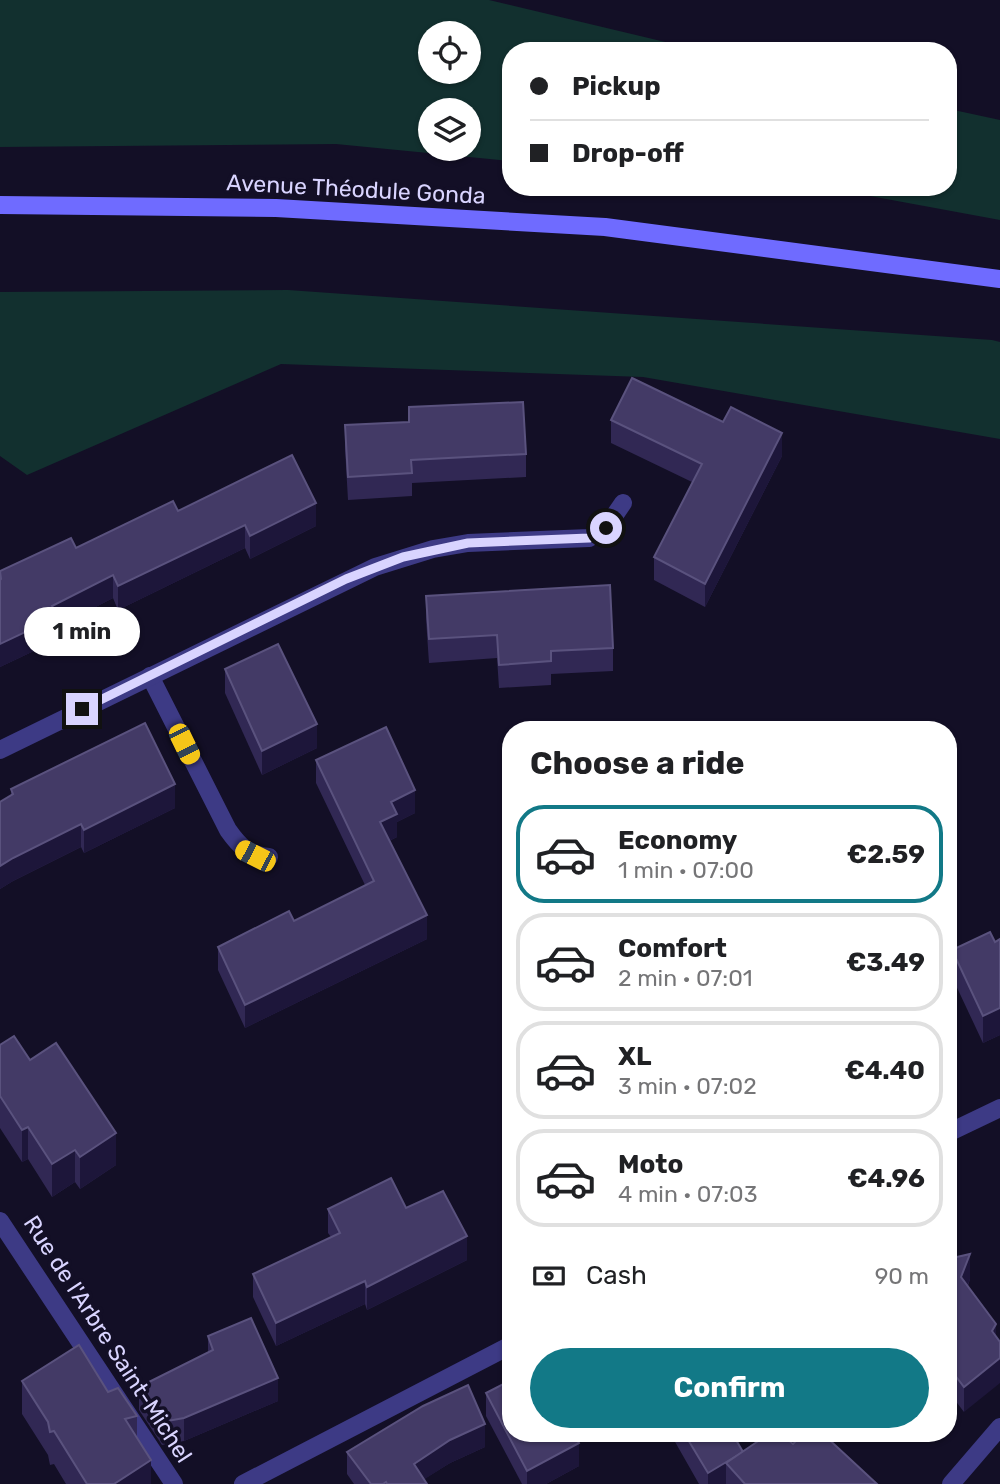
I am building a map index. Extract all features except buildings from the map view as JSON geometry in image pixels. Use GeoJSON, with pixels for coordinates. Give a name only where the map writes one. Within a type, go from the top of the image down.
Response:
{"type":"FeatureCollection","features":[{"type":"Feature","properties":{"kind":"main road","name":"Avenue Théodule Gonda"},"geometry":{"type":"LineString","coordinates":[[0,205],[276,208],[605,227],[1000,279]]}},
{"type":"Feature","properties":{"kind":"street"},"geometry":{"type":"LineString","coordinates":[[0,750],[384,564],[433,549],[468,543],[589,538],[606,528],[623,503]]}},
{"type":"Feature","properties":{"kind":"street"},"geometry":{"type":"LineString","coordinates":[[150,676],[228,831],[241,848],[255,856],[269,857]]}},
{"type":"Feature","properties":{"kind":"street"},"geometry":{"type":"LineString","coordinates":[[957,1129],[1000,1108]]}},
{"type":"Feature","properties":{"kind":"street","name":"Rue de l'Arbre Saint-Michel"},"geometry":{"type":"LineString","coordinates":[[0,1221],[174,1484]]}},
{"type":"Feature","properties":{"kind":"street"},"geometry":{"type":"LineString","coordinates":[[243,1484],[502,1350]]}},
{"type":"Feature","properties":{"kind":"street"},"geometry":{"type":"LineString","coordinates":[[951,1484],[1000,1427]]}},
{"type":"Feature","properties":{"kind":"green space"},"geometry":{"type":"Polygon","coordinates":[[[0,0],[489,0],[665,42],[502,42],[502,160],[481,158],[481,98],[418,98],[418,152],[336,144],[0,147],[0,0]]]}},
{"type":"Feature","properties":{"kind":"green space"},"geometry":{"type":"Polygon","coordinates":[[[957,111],[1000,120],[1000,220],[870,196],[957,196],[957,111]]]}},
{"type":"Feature","properties":{"kind":"green space"},"geometry":{"type":"Polygon","coordinates":[[[288,290],[992,340],[1000,342],[1000,439],[643,377],[281,364],[27,475],[0,456],[0,292],[288,290]]]}},
{"type":"Feature","properties":{"kind":"route"},"geometry":{"type":"LineString","coordinates":[[82,709],[346,579],[403,557],[433,549],[506,539],[589,538],[606,528]]}}]}
